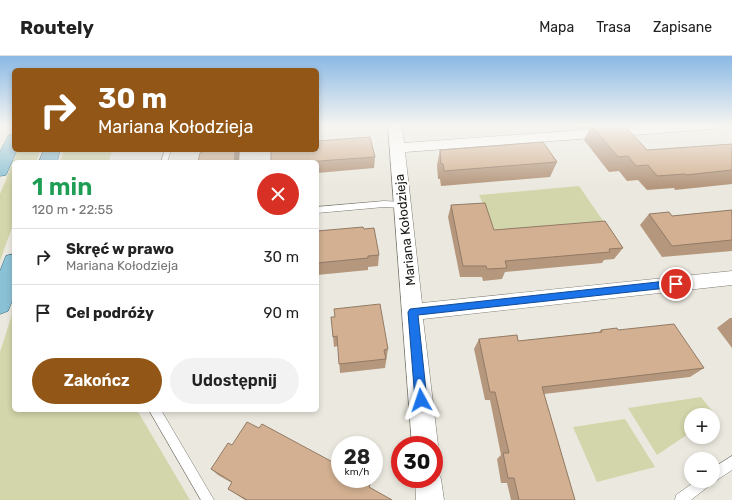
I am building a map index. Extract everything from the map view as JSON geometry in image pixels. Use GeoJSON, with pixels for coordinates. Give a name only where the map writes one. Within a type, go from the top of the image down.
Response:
{"type":"FeatureCollection","features":[{"type":"Feature","properties":{"kind":"main road"},"geometry":{"type":"LineString","coordinates":[[0,171],[11,146]]}},
{"type":"Feature","properties":{"kind":"main road"},"geometry":{"type":"LineString","coordinates":[[0,304],[12,268]]}},
{"type":"Feature","properties":{"kind":"street"},"geometry":{"type":"LineString","coordinates":[[397,148],[428,146]]}},
{"type":"Feature","properties":{"kind":"street","name":"Mariana Kołodzieja"},"geometry":{"type":"LineString","coordinates":[[397,148],[424,436]]}},
{"type":"Feature","properties":{"kind":"street"},"geometry":{"type":"LineString","coordinates":[[413,312],[732,278]]}},
{"type":"Feature","properties":{"kind":"street"},"geometry":{"type":"LineString","coordinates":[[429,488],[430,500]]}},
{"type":"Feature","properties":{"kind":"lane"},"geometry":{"type":"LineString","coordinates":[[319,210],[384,204],[402,205]]}},
{"type":"Feature","properties":{"kind":"lane"},"geometry":{"type":"LineString","coordinates":[[156,412],[208,500]]}},
{"type":"Feature","properties":{"kind":"lane"},"geometry":{"type":"LineString","coordinates":[[720,471],[732,462]]}},
{"type":"Feature","properties":{"kind":"lane"},"geometry":{"type":"LineString","coordinates":[[681,500],[697,488]]}},
{"type":"Feature","properties":{"kind":"green space"},"geometry":{"type":"Polygon","coordinates":[[[17,152],[39,152],[37,160],[14,160],[17,152]]]}},
{"type":"Feature","properties":{"kind":"green space"},"geometry":{"type":"Polygon","coordinates":[[[63,152],[112,152],[110,160],[61,160],[63,152]]]}},
{"type":"Feature","properties":{"kind":"green space"},"geometry":{"type":"Polygon","coordinates":[[[12,165],[12,228],[0,261],[0,194],[12,165]]]}},
{"type":"Feature","properties":{"kind":"green space"},"geometry":{"type":"Polygon","coordinates":[[[579,186],[604,222],[496,232],[479,195],[579,186]]]}},
{"type":"Feature","properties":{"kind":"green space"},"geometry":{"type":"Polygon","coordinates":[[[12,314],[12,412],[138,412],[190,500],[0,500],[0,352],[12,314]]]}},
{"type":"Feature","properties":{"kind":"green space"},"geometry":{"type":"Polygon","coordinates":[[[701,397],[710,408],[684,408],[684,437],[657,455],[628,408],[701,397]]]}},
{"type":"Feature","properties":{"kind":"green space"},"geometry":{"type":"Polygon","coordinates":[[[625,419],[655,467],[597,482],[573,427],[625,419]]]}},
{"type":"Feature","properties":{"kind":"building"},"geometry":{"type":"Polygon","coordinates":[[[319,146],[372,146],[375,157],[319,161],[271,160],[271,152],[319,152],[319,146]]]}},
{"type":"Feature","properties":{"kind":"building"},"geometry":{"type":"Polygon","coordinates":[[[495,146],[546,146],[557,162],[444,171],[443,164],[441,164],[440,150],[495,146]]]}},
{"type":"Feature","properties":{"kind":"building"},"geometry":{"type":"Polygon","coordinates":[[[608,146],[643,146],[647,150],[708,146],[732,146],[732,170],[686,175],[657,176],[648,165],[636,166],[628,156],[618,157],[608,146]]]}},
{"type":"Feature","properties":{"kind":"building"},"geometry":{"type":"Polygon","coordinates":[[[235,152],[234,160],[198,160],[200,153],[235,152]]]}},
{"type":"Feature","properties":{"kind":"building"},"geometry":{"type":"Polygon","coordinates":[[[485,203],[494,230],[605,221],[623,248],[609,249],[610,252],[505,261],[507,268],[487,269],[486,266],[463,266],[451,205],[485,203]]]}},
{"type":"Feature","properties":{"kind":"building"},"geometry":{"type":"Polygon","coordinates":[[[732,210],[732,240],[672,246],[649,214],[669,212],[672,216],[732,210]]]}},
{"type":"Feature","properties":{"kind":"building"},"geometry":{"type":"Polygon","coordinates":[[[363,227],[364,229],[374,228],[379,255],[368,256],[368,258],[319,263],[319,231],[363,227]]]}},
{"type":"Feature","properties":{"kind":"building"},"geometry":{"type":"Polygon","coordinates":[[[380,304],[388,349],[384,350],[386,359],[339,364],[337,336],[333,337],[331,317],[335,317],[334,309],[380,304]]]}},
{"type":"Feature","properties":{"kind":"building"},"geometry":{"type":"Polygon","coordinates":[[[674,324],[704,368],[542,387],[575,500],[519,500],[514,478],[508,478],[503,453],[509,453],[495,392],[490,392],[479,339],[517,335],[518,341],[602,332],[601,330],[617,328],[618,330],[674,324]]]}},
{"type":"Feature","properties":{"kind":"building"},"geometry":{"type":"Polygon","coordinates":[[[247,422],[259,428],[262,424],[331,461],[331,488],[371,488],[392,500],[247,500],[228,489],[232,482],[211,469],[228,443],[232,445],[247,422]]]}},
{"type":"Feature","properties":{"kind":"route"},"geometry":{"type":"LineString","coordinates":[[421,400],[413,312],[676,284]]}}]}
